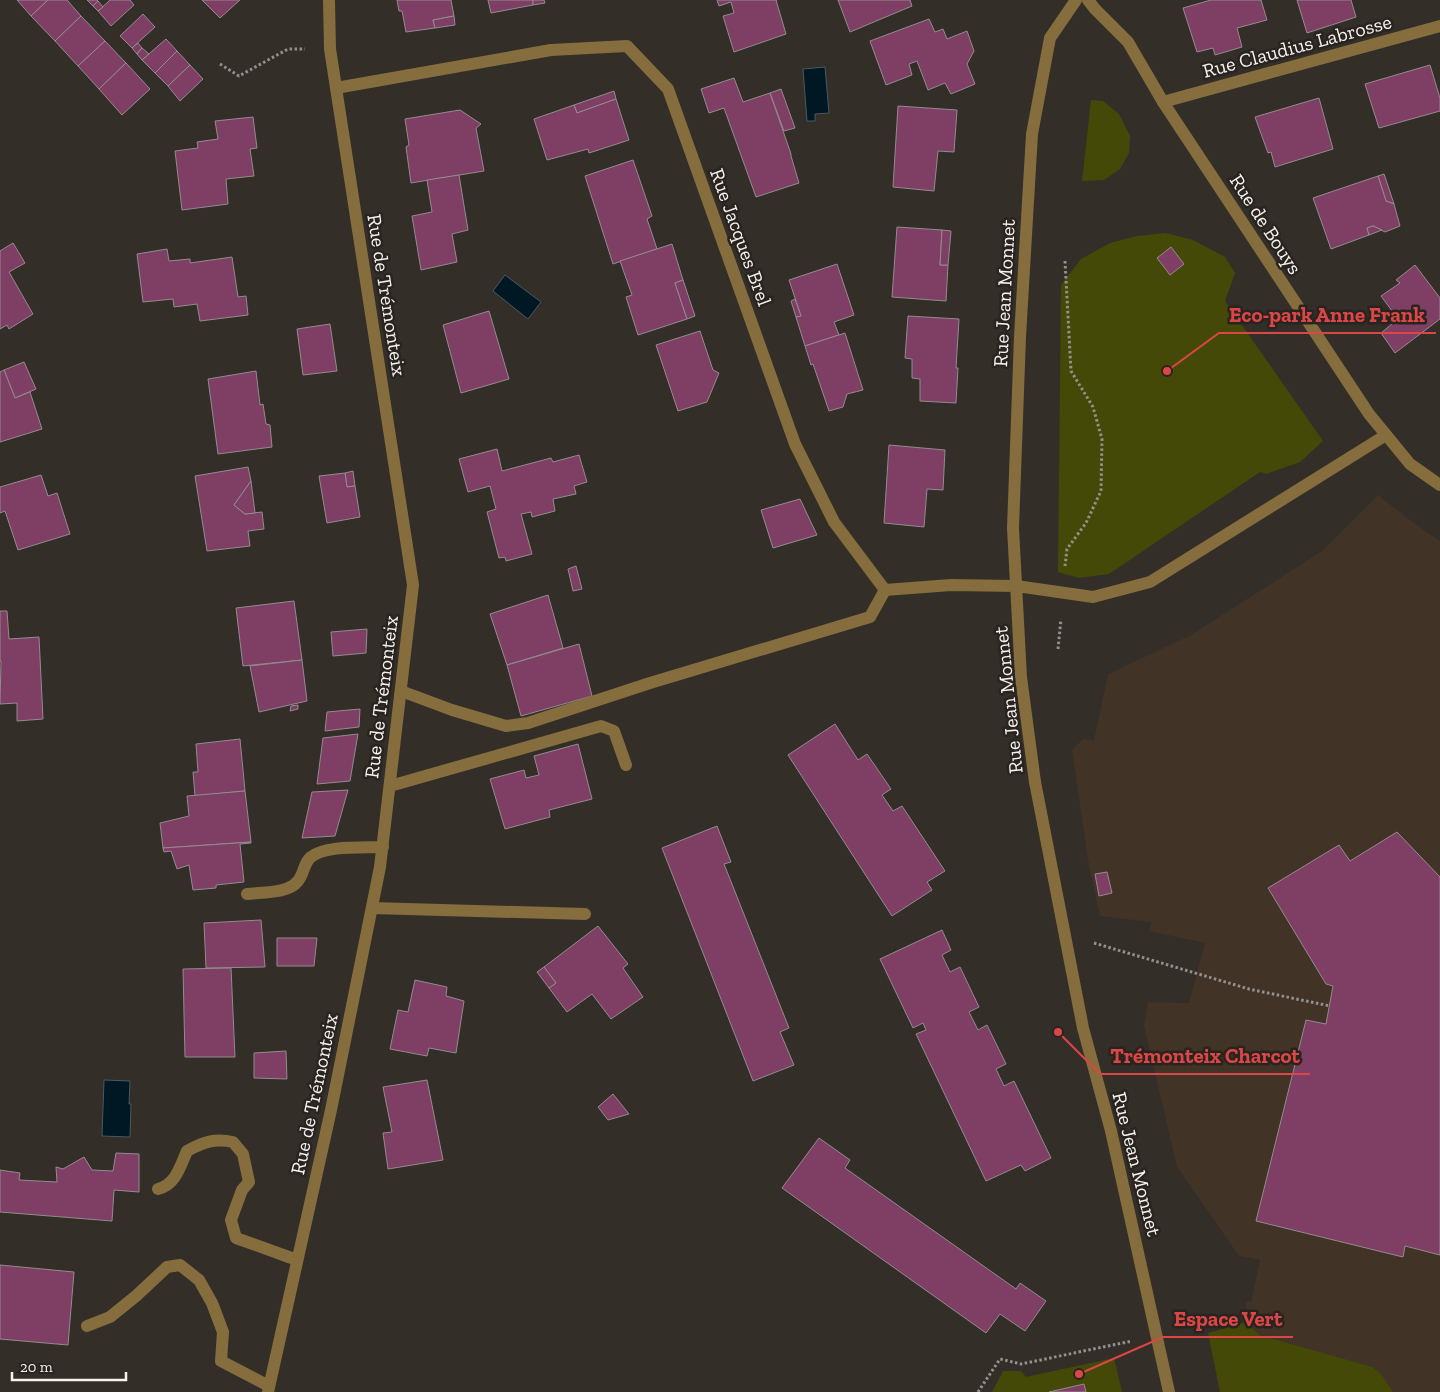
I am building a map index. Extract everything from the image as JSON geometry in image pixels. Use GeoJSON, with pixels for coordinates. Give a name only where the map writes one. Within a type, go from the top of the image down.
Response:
{"type":"FeatureCollection","features":[{"type":"Feature","properties":{"kind":"street","name":"Rue de Trémonteix"},"geometry":{"type":"LineString","coordinates":[[269,1389],[330,1110],[383,847],[413,585],[330,49],[329,0]]}},
{"type":"Feature","properties":{"kind":"street","name":"Rue Jean Monnet"},"geometry":{"type":"LineString","coordinates":[[1076,0],[1050,38],[1032,134],[1024,258],[1013,528],[1022,677],[1035,782],[1083,1028],[1111,1131],[1170,1392]]}},
{"type":"Feature","properties":{"kind":"street","name":"Rue de Bouys"},"geometry":{"type":"LineString","coordinates":[[1088,0],[1094,9],[1128,42],[1164,102],[1368,414],[1410,464],[1440,485]]}},
{"type":"Feature","properties":{"kind":"street","name":"Rue Claudius Labrosse"},"geometry":{"type":"LineString","coordinates":[[1164,102],[1440,26]]}},
{"type":"Feature","properties":{"kind":"street","name":"Rue Jacques Brel"},"geometry":{"type":"LineString","coordinates":[[336,88],[551,50],[627,46],[668,89],[796,444],[834,522],[885,590]]}},
{"type":"Feature","properties":{"kind":"street"},"geometry":{"type":"LineString","coordinates":[[401,691],[452,710],[506,726],[528,723],[660,680],[870,617],[885,590],[951,585],[1016,586],[1093,597],[1150,582],[1386,435]]}},
{"type":"Feature","properties":{"kind":"street"},"geometry":{"type":"LineString","coordinates":[[390,786],[601,726],[614,731],[626,765]]}},
{"type":"Feature","properties":{"kind":"street"},"geometry":{"type":"LineString","coordinates":[[247,894],[292,887],[299,881],[310,858],[324,850],[383,847]]}},
{"type":"Feature","properties":{"kind":"street"},"geometry":{"type":"LineString","coordinates":[[372,908],[585,914]]}},
{"type":"Feature","properties":{"kind":"street"},"geometry":{"type":"LineString","coordinates":[[158,1189],[168,1186],[180,1169],[186,1151],[203,1142],[220,1140],[233,1142],[243,1154],[249,1182],[242,1190],[231,1220],[236,1238],[297,1260]]}},
{"type":"Feature","properties":{"kind":"street"},"geometry":{"type":"LineString","coordinates":[[87,1326],[110,1317],[167,1267],[180,1264],[199,1280],[212,1303],[223,1332],[221,1361],[269,1389]]}},
{"type":"Feature","properties":{"kind":"path"},"geometry":{"type":"LineString","coordinates":[[220,64],[238,76],[288,49]]}},
{"type":"Feature","properties":{"kind":"path"},"geometry":{"type":"LineString","coordinates":[[1058,649],[1067,549],[1086,523],[1101,491],[1102,440],[1093,407],[1071,371],[1065,261]]}},
{"type":"Feature","properties":{"kind":"path"},"geometry":{"type":"LineString","coordinates":[[1066,943],[1088,941],[1249,989],[1330,1006]]}},
{"type":"Feature","properties":{"kind":"path"},"geometry":{"type":"LineString","coordinates":[[978,1392],[1000,1360],[1021,1364],[1157,1335]]}},
{"type":"Feature","properties":{"kind":"shaded area"},"geometry":{"type":"Polygon","coordinates":[[[1091,100],[1103,101],[1119,114],[1130,136],[1129,153],[1120,169],[1104,180],[1082,181],[1091,100]]]}},
{"type":"Feature","properties":{"kind":"shaded area"},"geometry":{"type":"Polygon","coordinates":[[[1166,233],[1193,240],[1225,257],[1235,273],[1225,301],[1323,441],[1300,462],[1266,474],[1260,472],[1109,574],[1079,578],[1058,572],[1061,285],[1081,259],[1110,243],[1137,236],[1166,233]]]}},
{"type":"Feature","properties":{"kind":"shaded area"},"geometry":{"type":"Polygon","coordinates":[[[1378,495],[1440,541],[1440,1392],[1393,1392],[1382,1375],[1373,1367],[1259,1335],[1247,1322],[1246,1302],[1251,1302],[1260,1260],[1239,1256],[1177,1167],[1144,1026],[1148,1002],[1189,1003],[1205,943],[1149,931],[1151,922],[1100,916],[1088,860],[1072,750],[1083,739],[1094,740],[1108,674],[1191,635],[1322,551],[1378,495]]]}},
{"type":"Feature","properties":{"kind":"shaded area"},"geometry":{"type":"Polygon","coordinates":[[[1247,1322],[1259,1335],[1373,1367],[1382,1375],[1393,1392],[1220,1392],[1208,1333],[1247,1322]]]}},
{"type":"Feature","properties":{"kind":"shaded area"},"geometry":{"type":"Polygon","coordinates":[[[1114,1358],[1122,1392],[992,1392],[1003,1371],[1021,1371],[1026,1377],[1114,1358]]]}},
{"type":"Feature","properties":{"kind":"water"},"geometry":{"type":"Polygon","coordinates":[[[825,67],[829,113],[815,114],[815,121],[807,121],[803,69],[825,67]]]}},
{"type":"Feature","properties":{"kind":"water"},"geometry":{"type":"Polygon","coordinates":[[[505,275],[541,302],[528,319],[493,291],[505,275]]]}},
{"type":"Feature","properties":{"kind":"water"},"geometry":{"type":"Polygon","coordinates":[[[104,1080],[130,1081],[130,1137],[102,1136],[104,1080]]]}},
{"type":"Feature","properties":{"kind":"building"},"geometry":{"type":"Polygon","coordinates":[[[17,0],[48,0],[31,16],[17,0]]]}},
{"type":"Feature","properties":{"kind":"building"},"geometry":{"type":"Polygon","coordinates":[[[48,0],[67,0],[81,16],[55,41],[31,16],[48,0]]]}},
{"type":"Feature","properties":{"kind":"building"},"geometry":{"type":"Polygon","coordinates":[[[87,0],[97,0],[98,1],[93,6],[87,0]]]}},
{"type":"Feature","properties":{"kind":"building"},"geometry":{"type":"Polygon","coordinates":[[[110,0],[130,0],[134,5],[111,26],[98,11],[110,0]]]}},
{"type":"Feature","properties":{"kind":"building"},"geometry":{"type":"Polygon","coordinates":[[[202,0],[240,0],[220,18],[202,0]]]}},
{"type":"Feature","properties":{"kind":"building"},"geometry":{"type":"Polygon","coordinates":[[[397,0],[451,0],[454,16],[433,20],[435,28],[406,32],[402,11],[399,11],[397,0]]]}},
{"type":"Feature","properties":{"kind":"building"},"geometry":{"type":"Polygon","coordinates":[[[488,0],[533,0],[533,5],[491,13],[488,0]]]}},
{"type":"Feature","properties":{"kind":"building"},"geometry":{"type":"Polygon","coordinates":[[[533,0],[544,0],[545,3],[533,5],[533,0]]]}},
{"type":"Feature","properties":{"kind":"building"},"geometry":{"type":"Polygon","coordinates":[[[717,0],[776,0],[786,34],[734,52],[723,16],[734,13],[731,2],[719,6],[717,0]]]}},
{"type":"Feature","properties":{"kind":"building"},"geometry":{"type":"Polygon","coordinates":[[[838,0],[910,0],[912,6],[850,32],[838,0]]]}},
{"type":"Feature","properties":{"kind":"building"},"geometry":{"type":"Polygon","coordinates":[[[1211,0],[1261,0],[1267,20],[1237,28],[1242,47],[1215,55],[1213,48],[1197,52],[1183,8],[1211,0]]]}},
{"type":"Feature","properties":{"kind":"building"},"geometry":{"type":"Polygon","coordinates":[[[1297,0],[1351,0],[1356,17],[1307,33],[1297,0]]]}},
{"type":"Feature","properties":{"kind":"building"},"geometry":{"type":"Polygon","coordinates":[[[98,1],[103,7],[98,11],[93,6],[98,1]]]}},
{"type":"Feature","properties":{"kind":"building"},"geometry":{"type":"Polygon","coordinates":[[[143,14],[155,27],[132,48],[120,36],[143,14]]]}},
{"type":"Feature","properties":{"kind":"building"},"geometry":{"type":"Polygon","coordinates":[[[81,16],[105,41],[78,66],[55,41],[81,16]]]}},
{"type":"Feature","properties":{"kind":"building"},"geometry":{"type":"Polygon","coordinates":[[[454,16],[455,25],[435,28],[433,20],[454,16]]]}},
{"type":"Feature","properties":{"kind":"building"},"geometry":{"type":"Polygon","coordinates":[[[929,19],[935,32],[943,29],[947,39],[967,31],[974,51],[967,64],[975,84],[951,94],[945,83],[928,90],[917,61],[909,64],[912,75],[886,85],[870,41],[929,19]]]}},
{"type":"Feature","properties":{"kind":"building"},"geometry":{"type":"Polygon","coordinates":[[[166,39],[177,51],[155,73],[142,60],[166,39]]]}},
{"type":"Feature","properties":{"kind":"building"},"geometry":{"type":"Polygon","coordinates":[[[105,41],[126,63],[99,89],[78,66],[105,41]]]}},
{"type":"Feature","properties":{"kind":"building"},"geometry":{"type":"Polygon","coordinates":[[[138,43],[142,48],[137,54],[132,48],[138,43]]]}},
{"type":"Feature","properties":{"kind":"building"},"geometry":{"type":"Polygon","coordinates":[[[142,48],[149,54],[142,60],[137,54],[142,48]]]}},
{"type":"Feature","properties":{"kind":"building"},"geometry":{"type":"Polygon","coordinates":[[[177,51],[190,65],[168,86],[155,73],[177,51]]]}},
{"type":"Feature","properties":{"kind":"building"},"geometry":{"type":"Polygon","coordinates":[[[126,63],[150,89],[122,115],[99,89],[126,63]]]}},
{"type":"Feature","properties":{"kind":"building"},"geometry":{"type":"Polygon","coordinates":[[[190,65],[203,79],[180,101],[168,86],[190,65]]]}},
{"type":"Feature","properties":{"kind":"building"},"geometry":{"type":"Polygon","coordinates":[[[1430,65],[1440,98],[1440,111],[1379,128],[1365,84],[1430,65]]]}},
{"type":"Feature","properties":{"kind":"building"},"geometry":{"type":"Polygon","coordinates":[[[734,78],[743,102],[770,93],[799,183],[756,197],[724,108],[709,113],[701,89],[734,78]]]}},
{"type":"Feature","properties":{"kind":"building"},"geometry":{"type":"Polygon","coordinates":[[[781,89],[795,128],[784,131],[770,93],[781,89]]]}},
{"type":"Feature","properties":{"kind":"building"},"geometry":{"type":"Polygon","coordinates":[[[614,91],[616,99],[577,113],[574,105],[614,91]]]}},
{"type":"Feature","properties":{"kind":"building"},"geometry":{"type":"Polygon","coordinates":[[[1319,98],[1333,149],[1275,167],[1271,152],[1268,153],[1255,117],[1319,98]]]}},
{"type":"Feature","properties":{"kind":"building"},"geometry":{"type":"Polygon","coordinates":[[[616,99],[629,140],[589,153],[588,149],[547,160],[534,119],[574,105],[577,113],[616,99]]]}},
{"type":"Feature","properties":{"kind":"building"},"geometry":{"type":"Polygon","coordinates":[[[898,106],[957,110],[954,152],[938,151],[934,191],[893,187],[898,106]]]}},
{"type":"Feature","properties":{"kind":"building"},"geometry":{"type":"Polygon","coordinates":[[[460,110],[481,124],[476,128],[484,171],[411,183],[406,147],[409,145],[405,119],[460,110]]]}},
{"type":"Feature","properties":{"kind":"building"},"geometry":{"type":"Polygon","coordinates":[[[253,117],[257,148],[250,149],[254,176],[226,179],[228,204],[182,210],[175,151],[198,148],[197,142],[218,139],[215,121],[253,117]]]}},
{"type":"Feature","properties":{"kind":"building"},"geometry":{"type":"Polygon","coordinates":[[[633,160],[652,216],[647,219],[657,249],[613,264],[585,176],[633,160]]]}},
{"type":"Feature","properties":{"kind":"building"},"geometry":{"type":"Polygon","coordinates":[[[1384,174],[1394,204],[1386,201],[1378,176],[1384,174]]]}},
{"type":"Feature","properties":{"kind":"building"},"geometry":{"type":"Polygon","coordinates":[[[459,175],[468,230],[452,234],[457,262],[421,270],[412,216],[432,212],[427,180],[459,175]]]}},
{"type":"Feature","properties":{"kind":"building"},"geometry":{"type":"Polygon","coordinates":[[[1378,176],[1386,201],[1394,204],[1400,226],[1385,232],[1373,226],[1367,228],[1369,235],[1331,249],[1313,198],[1378,176]]]}},
{"type":"Feature","properties":{"kind":"building"},"geometry":{"type":"Polygon","coordinates":[[[1373,226],[1382,230],[1369,235],[1367,228],[1373,226]]]}},
{"type":"Feature","properties":{"kind":"building"},"geometry":{"type":"Polygon","coordinates":[[[897,227],[942,230],[940,265],[948,265],[946,301],[892,297],[897,227]]]}},
{"type":"Feature","properties":{"kind":"building"},"geometry":{"type":"Polygon","coordinates":[[[942,230],[951,231],[948,265],[940,265],[942,230]]]}},
{"type":"Feature","properties":{"kind":"building"},"geometry":{"type":"Polygon","coordinates":[[[13,243],[25,263],[9,272],[33,314],[9,329],[7,325],[0,329],[0,251],[13,243]]]}},
{"type":"Feature","properties":{"kind":"building"},"geometry":{"type":"Polygon","coordinates":[[[672,244],[683,280],[675,283],[687,319],[638,335],[626,297],[632,295],[620,261],[672,244]]]}},
{"type":"Feature","properties":{"kind":"building"},"geometry":{"type":"Polygon","coordinates":[[[1171,247],[1184,264],[1170,275],[1157,258],[1171,247]]]}},
{"type":"Feature","properties":{"kind":"building"},"geometry":{"type":"Polygon","coordinates":[[[167,249],[169,261],[190,259],[190,263],[232,257],[238,297],[246,296],[248,315],[200,321],[197,304],[174,307],[173,299],[143,302],[137,254],[167,249]]]}},
{"type":"Feature","properties":{"kind":"building"},"geometry":{"type":"Polygon","coordinates":[[[837,264],[854,315],[834,322],[839,335],[805,346],[796,317],[801,316],[789,280],[837,264]]]}},
{"type":"Feature","properties":{"kind":"building"},"geometry":{"type":"Polygon","coordinates":[[[1415,265],[1440,298],[1440,319],[1395,353],[1381,333],[1398,319],[1381,296],[1400,283],[1396,280],[1415,265]]]}},
{"type":"Feature","properties":{"kind":"building"},"geometry":{"type":"Polygon","coordinates":[[[683,280],[695,316],[687,319],[675,283],[683,280]]]}},
{"type":"Feature","properties":{"kind":"building"},"geometry":{"type":"Polygon","coordinates":[[[795,299],[801,316],[796,317],[791,301],[795,299]]]}},
{"type":"Feature","properties":{"kind":"building"},"geometry":{"type":"Polygon","coordinates":[[[489,311],[509,379],[461,393],[443,325],[489,311]]]}},
{"type":"Feature","properties":{"kind":"building"},"geometry":{"type":"Polygon","coordinates":[[[908,316],[959,319],[956,403],[920,401],[920,379],[912,378],[912,359],[905,358],[908,316]]]}},
{"type":"Feature","properties":{"kind":"building"},"geometry":{"type":"Polygon","coordinates":[[[330,324],[337,371],[303,375],[297,329],[330,324]]]}},
{"type":"Feature","properties":{"kind":"building"},"geometry":{"type":"Polygon","coordinates":[[[700,331],[713,370],[719,373],[707,402],[678,411],[656,345],[700,331]]]}},
{"type":"Feature","properties":{"kind":"building"},"geometry":{"type":"Polygon","coordinates":[[[845,333],[863,390],[847,394],[843,407],[829,411],[805,346],[845,333]]]}},
{"type":"Feature","properties":{"kind":"building"},"geometry":{"type":"Polygon","coordinates":[[[24,362],[36,389],[15,398],[4,370],[24,362]]]}},
{"type":"Feature","properties":{"kind":"building"},"geometry":{"type":"Polygon","coordinates":[[[4,370],[15,398],[30,392],[42,429],[0,442],[0,372],[4,370]]]}},
{"type":"Feature","properties":{"kind":"building"},"geometry":{"type":"Polygon","coordinates":[[[256,371],[260,405],[263,404],[266,424],[270,425],[272,447],[218,454],[208,379],[256,371]]]}},
{"type":"Feature","properties":{"kind":"building"},"geometry":{"type":"Polygon","coordinates":[[[889,445],[945,450],[943,490],[927,489],[924,527],[884,523],[889,445]]]}},
{"type":"Feature","properties":{"kind":"building"},"geometry":{"type":"Polygon","coordinates":[[[497,449],[502,471],[551,458],[553,462],[579,455],[587,482],[574,486],[576,494],[553,499],[555,511],[532,517],[531,512],[521,514],[532,554],[506,561],[505,557],[499,558],[487,512],[496,509],[490,486],[468,492],[459,459],[497,449]]]}},
{"type":"Feature","properties":{"kind":"building"},"geometry":{"type":"Polygon","coordinates":[[[248,467],[251,481],[234,505],[245,514],[262,512],[264,529],[248,531],[250,546],[207,551],[195,476],[248,467]]]}},
{"type":"Feature","properties":{"kind":"building"},"geometry":{"type":"Polygon","coordinates":[[[353,471],[355,486],[347,487],[345,473],[353,471]]]}},
{"type":"Feature","properties":{"kind":"building"},"geometry":{"type":"Polygon","coordinates":[[[345,473],[347,487],[355,486],[360,517],[327,523],[319,476],[345,473]]]}},
{"type":"Feature","properties":{"kind":"building"},"geometry":{"type":"Polygon","coordinates":[[[41,475],[48,496],[57,493],[70,534],[18,550],[5,511],[0,513],[0,487],[41,475]]]}},
{"type":"Feature","properties":{"kind":"building"},"geometry":{"type":"Polygon","coordinates":[[[251,481],[255,513],[245,514],[234,505],[251,481]]]}},
{"type":"Feature","properties":{"kind":"building"},"geometry":{"type":"Polygon","coordinates":[[[800,499],[817,535],[773,548],[761,510],[800,499]]]}},
{"type":"Feature","properties":{"kind":"building"},"geometry":{"type":"Polygon","coordinates":[[[576,566],[582,589],[573,591],[568,569],[576,566]]]}},
{"type":"Feature","properties":{"kind":"building"},"geometry":{"type":"Polygon","coordinates":[[[548,595],[563,648],[507,665],[490,614],[548,595]]]}},
{"type":"Feature","properties":{"kind":"building"},"geometry":{"type":"Polygon","coordinates":[[[294,601],[302,660],[243,666],[236,608],[294,601]]]}},
{"type":"Feature","properties":{"kind":"building"},"geometry":{"type":"Polygon","coordinates":[[[0,611],[7,611],[9,639],[39,637],[43,719],[17,721],[17,703],[0,704],[0,611]]]}},
{"type":"Feature","properties":{"kind":"building"},"geometry":{"type":"Polygon","coordinates":[[[367,629],[366,653],[333,656],[331,632],[367,629]]]}},
{"type":"Feature","properties":{"kind":"building"},"geometry":{"type":"Polygon","coordinates":[[[579,644],[592,696],[521,716],[507,665],[579,644]]]}},
{"type":"Feature","properties":{"kind":"building"},"geometry":{"type":"Polygon","coordinates":[[[302,660],[307,701],[259,712],[250,666],[302,660]]]}},
{"type":"Feature","properties":{"kind":"building"},"geometry":{"type":"Polygon","coordinates":[[[298,705],[298,709],[290,711],[291,706],[298,705]]]}},
{"type":"Feature","properties":{"kind":"building"},"geometry":{"type":"Polygon","coordinates":[[[360,709],[359,727],[325,731],[327,712],[360,709]]]}},
{"type":"Feature","properties":{"kind":"building"},"geometry":{"type":"Polygon","coordinates":[[[835,724],[858,760],[867,754],[891,789],[882,795],[893,811],[902,806],[945,871],[927,882],[932,890],[892,916],[788,755],[835,724]]]}},
{"type":"Feature","properties":{"kind":"building"},"geometry":{"type":"Polygon","coordinates":[[[358,734],[350,781],[317,784],[323,738],[358,734]]]}},
{"type":"Feature","properties":{"kind":"building"},"geometry":{"type":"Polygon","coordinates":[[[240,739],[245,791],[195,796],[193,772],[198,772],[196,744],[240,739]]]}},
{"type":"Feature","properties":{"kind":"building"},"geometry":{"type":"Polygon","coordinates":[[[578,744],[592,799],[549,810],[550,817],[505,829],[490,779],[524,770],[526,778],[539,775],[534,756],[578,744]]]}},
{"type":"Feature","properties":{"kind":"building"},"geometry":{"type":"Polygon","coordinates":[[[348,790],[335,836],[302,838],[312,792],[348,790]]]}},
{"type":"Feature","properties":{"kind":"building"},"geometry":{"type":"Polygon","coordinates":[[[245,791],[251,842],[163,848],[160,823],[189,816],[187,796],[245,791]]]}},
{"type":"Feature","properties":{"kind":"building"},"geometry":{"type":"Polygon","coordinates":[[[717,826],[731,862],[724,864],[789,1028],[780,1032],[794,1065],[753,1081],[662,848],[717,826]]]}},
{"type":"Feature","properties":{"kind":"building"},"geometry":{"type":"Polygon","coordinates":[[[1397,832],[1440,877],[1440,1255],[1405,1246],[1403,1257],[1256,1221],[1306,1020],[1326,1024],[1333,986],[1326,984],[1268,888],[1339,845],[1350,861],[1397,832]]]}},
{"type":"Feature","properties":{"kind":"building"},"geometry":{"type":"Polygon","coordinates":[[[251,842],[240,844],[244,882],[216,885],[216,888],[193,890],[189,865],[177,869],[171,851],[164,852],[163,848],[251,842]]]}},
{"type":"Feature","properties":{"kind":"building"},"geometry":{"type":"Polygon","coordinates":[[[1107,872],[1112,893],[1099,896],[1095,874],[1107,872]]]}},
{"type":"Feature","properties":{"kind":"building"},"geometry":{"type":"Polygon","coordinates":[[[261,920],[265,967],[206,968],[204,923],[261,920]]]}},
{"type":"Feature","properties":{"kind":"building"},"geometry":{"type":"Polygon","coordinates":[[[598,926],[628,964],[623,968],[643,997],[611,1019],[592,994],[567,1012],[549,988],[556,983],[544,967],[598,926]]]}},
{"type":"Feature","properties":{"kind":"building"},"geometry":{"type":"Polygon","coordinates":[[[942,930],[951,950],[942,955],[950,972],[960,967],[979,1007],[969,1012],[978,1030],[987,1025],[1006,1064],[996,1069],[1004,1086],[1014,1081],[1051,1158],[1025,1171],[1021,1165],[986,1181],[916,1034],[926,1030],[923,1023],[913,1028],[880,959],[942,930]]]}},
{"type":"Feature","properties":{"kind":"building"},"geometry":{"type":"Polygon","coordinates":[[[277,938],[317,938],[314,966],[277,966],[277,938]]]}},
{"type":"Feature","properties":{"kind":"building"},"geometry":{"type":"Polygon","coordinates":[[[544,967],[556,983],[549,988],[537,972],[544,967]]]}},
{"type":"Feature","properties":{"kind":"building"},"geometry":{"type":"Polygon","coordinates":[[[231,968],[235,1057],[185,1057],[183,969],[231,968]]]}},
{"type":"Feature","properties":{"kind":"building"},"geometry":{"type":"Polygon","coordinates":[[[415,980],[447,987],[446,996],[464,1001],[456,1053],[429,1048],[427,1056],[390,1049],[398,1010],[408,1012],[415,980]]]}},
{"type":"Feature","properties":{"kind":"building"},"geometry":{"type":"Polygon","coordinates":[[[286,1051],[287,1079],[254,1078],[254,1053],[286,1051]]]}},
{"type":"Feature","properties":{"kind":"building"},"geometry":{"type":"Polygon","coordinates":[[[427,1080],[443,1160],[388,1169],[383,1133],[392,1132],[383,1087],[427,1080]]]}},
{"type":"Feature","properties":{"kind":"building"},"geometry":{"type":"Polygon","coordinates":[[[613,1094],[629,1114],[608,1120],[598,1107],[613,1094]]]}},
{"type":"Feature","properties":{"kind":"building"},"geometry":{"type":"Polygon","coordinates":[[[819,1138],[850,1160],[845,1168],[1016,1289],[1020,1283],[1046,1301],[1025,1331],[1000,1314],[986,1333],[782,1188],[819,1138]]]}},
{"type":"Feature","properties":{"kind":"building"},"geometry":{"type":"Polygon","coordinates":[[[116,1153],[139,1154],[139,1192],[114,1190],[112,1221],[0,1212],[0,1170],[20,1173],[19,1180],[57,1182],[56,1167],[63,1169],[84,1157],[92,1170],[113,1171],[116,1153]]]}},
{"type":"Feature","properties":{"kind":"building"},"geometry":{"type":"Polygon","coordinates":[[[0,1265],[74,1272],[68,1345],[0,1339],[0,1265]]]}},
{"type":"Feature","properties":{"kind":"building"},"geometry":{"type":"Polygon","coordinates":[[[1084,1384],[1086,1392],[1049,1392],[1084,1384]]]}},
{"type":"Feature","properties":{"kind":"place","name":"Eco-park Anne Frank"},"geometry":{"type":"Point","coordinates":[1167,371]}},
{"type":"Feature","properties":{"kind":"place","name":"Trémonteix Charcot"},"geometry":{"type":"Point","coordinates":[1058,1032]}},
{"type":"Feature","properties":{"kind":"place","name":"Espace Vert"},"geometry":{"type":"Point","coordinates":[1079,1374]}}]}
